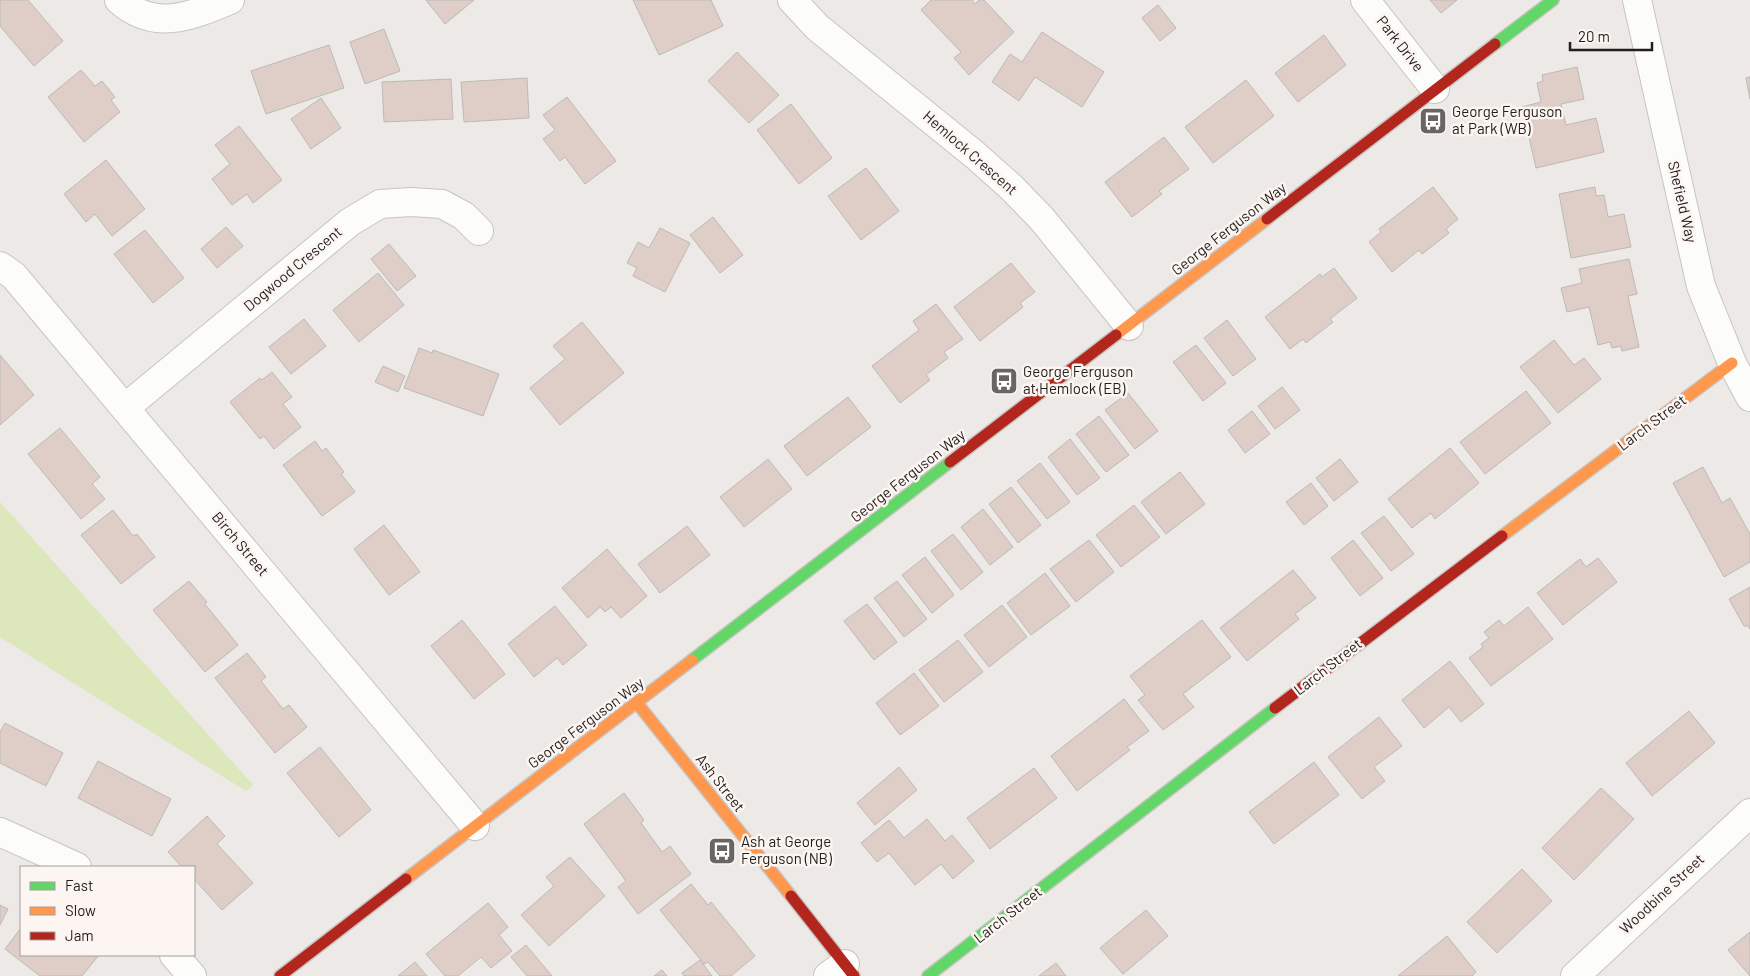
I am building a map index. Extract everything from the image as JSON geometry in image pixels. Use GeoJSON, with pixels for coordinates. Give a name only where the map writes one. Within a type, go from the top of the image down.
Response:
{"type":"FeatureCollection","features":[{"type":"Feature","properties":{"kind":"main road","name":"George Ferguson Way"},"geometry":{"type":"LineString","coordinates":[[280,976],[1553,0]]}},
{"type":"Feature","properties":{"kind":"main road","name":"Larch Street"},"geometry":{"type":"LineString","coordinates":[[928,976],[1361,642],[1732,363]]}},
{"type":"Feature","properties":{"kind":"main road","name":"Ash Street"},"geometry":{"type":"LineString","coordinates":[[637,703],[842,972]]}},
{"type":"Feature","properties":{"kind":"street"},"geometry":{"type":"LineString","coordinates":[[118,0],[128,8],[143,15],[162,19],[194,15],[230,0]]}},
{"type":"Feature","properties":{"kind":"street","name":"Hemlock Crescent"},"geometry":{"type":"LineString","coordinates":[[792,0],[818,27],[975,155],[1011,187],[1042,220],[1129,326]]}},
{"type":"Feature","properties":{"kind":"street","name":"Park Drive"},"geometry":{"type":"LineString","coordinates":[[1365,0],[1436,89]]}},
{"type":"Feature","properties":{"kind":"street","name":"Shefield Way"},"geometry":{"type":"LineString","coordinates":[[1636,0],[1700,286],[1732,363],[1750,397]]}},
{"type":"Feature","properties":{"kind":"street","name":"Dogwood Crescent"},"geometry":{"type":"LineString","coordinates":[[126,407],[350,222],[380,204],[411,202],[442,204],[464,216],[479,231]]}},
{"type":"Feature","properties":{"kind":"street","name":"Birch Street"},"geometry":{"type":"LineString","coordinates":[[0,266],[14,276],[126,407],[474,826]]}},
{"type":"Feature","properties":{"kind":"street","name":"Woodbine Street"},"geometry":{"type":"LineString","coordinates":[[1575,976],[1750,812]]}},
{"type":"Feature","properties":{"kind":"street"},"geometry":{"type":"LineString","coordinates":[[0,832],[75,866]]}},
{"type":"Feature","properties":{"kind":"street"},"geometry":{"type":"LineString","coordinates":[[175,956],[192,976]]}},
{"type":"Feature","properties":{"kind":"green space"},"geometry":{"type":"Polygon","coordinates":[[[0,502],[253,785],[246,791],[0,637],[0,502]]]}},
{"type":"Feature","properties":{"kind":"building"},"geometry":{"type":"Polygon","coordinates":[[[0,0],[28,0],[63,41],[34,66],[0,26],[0,0]]]}},
{"type":"Feature","properties":{"kind":"building"},"geometry":{"type":"Polygon","coordinates":[[[426,0],[474,0],[445,24],[426,0]]]}},
{"type":"Feature","properties":{"kind":"building"},"geometry":{"type":"Polygon","coordinates":[[[633,0],[711,0],[723,26],[659,55],[633,0]]]}},
{"type":"Feature","properties":{"kind":"building"},"geometry":{"type":"Polygon","coordinates":[[[931,0],[972,0],[975,4],[979,0],[984,0],[1014,32],[969,75],[954,58],[961,52],[921,10],[931,0]]]}},
{"type":"Feature","properties":{"kind":"building"},"geometry":{"type":"Polygon","coordinates":[[[1430,0],[1457,0],[1441,13],[1430,0]]]}},
{"type":"Feature","properties":{"kind":"building"},"geometry":{"type":"Polygon","coordinates":[[[1158,5],[1176,28],[1160,41],[1142,18],[1158,5]]]}},
{"type":"Feature","properties":{"kind":"building"},"geometry":{"type":"Polygon","coordinates":[[[384,29],[400,71],[365,84],[350,42],[384,29]]]}},
{"type":"Feature","properties":{"kind":"building"},"geometry":{"type":"Polygon","coordinates":[[[1042,32],[1104,72],[1082,107],[1035,77],[1019,101],[992,82],[1010,54],[1022,62],[1042,32]]]}},
{"type":"Feature","properties":{"kind":"building"},"geometry":{"type":"Polygon","coordinates":[[[1324,35],[1346,65],[1298,102],[1275,73],[1324,35]]]}},
{"type":"Feature","properties":{"kind":"building"},"geometry":{"type":"Polygon","coordinates":[[[329,45],[344,88],[266,114],[251,71],[329,45]]]}},
{"type":"Feature","properties":{"kind":"building"},"geometry":{"type":"Polygon","coordinates":[[[737,52],[779,95],[749,123],[708,81],[737,52]]]}},
{"type":"Feature","properties":{"kind":"building"},"geometry":{"type":"Polygon","coordinates":[[[1577,67],[1584,99],[1561,104],[1566,125],[1596,118],[1604,152],[1536,168],[1522,107],[1541,102],[1537,83],[1543,81],[1542,75],[1577,67]]]}},
{"type":"Feature","properties":{"kind":"building"},"geometry":{"type":"Polygon","coordinates":[[[81,70],[95,86],[102,81],[115,97],[111,100],[120,112],[84,142],[48,97],[81,70]]]}},
{"type":"Feature","properties":{"kind":"building"},"geometry":{"type":"Polygon","coordinates":[[[1750,77],[1750,99],[1746,78],[1750,77]]]}},
{"type":"Feature","properties":{"kind":"building"},"geometry":{"type":"Polygon","coordinates":[[[527,78],[529,118],[464,122],[461,82],[527,78]]]}},
{"type":"Feature","properties":{"kind":"building"},"geometry":{"type":"Polygon","coordinates":[[[451,79],[453,119],[384,122],[382,82],[451,79]]]}},
{"type":"Feature","properties":{"kind":"building"},"geometry":{"type":"Polygon","coordinates":[[[1246,80],[1274,116],[1213,163],[1185,127],[1246,80]]]}},
{"type":"Feature","properties":{"kind":"building"},"geometry":{"type":"Polygon","coordinates":[[[567,97],[616,161],[585,184],[565,157],[560,161],[543,139],[555,130],[543,115],[567,97]]]}},
{"type":"Feature","properties":{"kind":"building"},"geometry":{"type":"Polygon","coordinates":[[[321,98],[341,128],[311,149],[291,119],[321,98]]]}},
{"type":"Feature","properties":{"kind":"building"},"geometry":{"type":"Polygon","coordinates":[[[791,104],[832,158],[799,184],[757,130],[791,104]]]}},
{"type":"Feature","properties":{"kind":"building"},"geometry":{"type":"Polygon","coordinates":[[[239,126],[282,180],[253,203],[247,194],[232,205],[212,179],[230,164],[215,145],[239,126]]]}},
{"type":"Feature","properties":{"kind":"building"},"geometry":{"type":"Polygon","coordinates":[[[1164,137],[1189,169],[1159,191],[1162,194],[1132,217],[1105,182],[1164,137]]]}},
{"type":"Feature","properties":{"kind":"building"},"geometry":{"type":"Polygon","coordinates":[[[106,160],[145,209],[112,236],[95,214],[86,222],[64,194],[106,160]]]}},
{"type":"Feature","properties":{"kind":"building"},"geometry":{"type":"Polygon","coordinates":[[[866,168],[899,211],[861,240],[828,196],[866,168]]]}},
{"type":"Feature","properties":{"kind":"building"},"geometry":{"type":"Polygon","coordinates":[[[1433,187],[1458,219],[1446,229],[1449,233],[1422,254],[1419,250],[1392,272],[1369,242],[1381,232],[1379,229],[1433,187]]]}},
{"type":"Feature","properties":{"kind":"building"},"geometry":{"type":"Polygon","coordinates":[[[1595,187],[1596,196],[1604,195],[1608,217],[1624,214],[1631,247],[1571,258],[1559,194],[1595,187]]]}},
{"type":"Feature","properties":{"kind":"building"},"geometry":{"type":"Polygon","coordinates":[[[713,217],[743,255],[720,273],[690,235],[713,217]]]}},
{"type":"Feature","properties":{"kind":"building"},"geometry":{"type":"Polygon","coordinates":[[[226,227],[243,246],[217,268],[201,249],[226,227]]]}},
{"type":"Feature","properties":{"kind":"building"},"geometry":{"type":"Polygon","coordinates":[[[660,228],[690,243],[665,292],[633,276],[637,268],[627,263],[638,242],[649,248],[660,228]]]}},
{"type":"Feature","properties":{"kind":"building"},"geometry":{"type":"Polygon","coordinates":[[[145,230],[184,278],[153,303],[114,254],[145,230]]]}},
{"type":"Feature","properties":{"kind":"building"},"geometry":{"type":"Polygon","coordinates":[[[389,244],[416,276],[397,291],[371,259],[389,244]]]}},
{"type":"Feature","properties":{"kind":"building"},"geometry":{"type":"Polygon","coordinates":[[[1629,259],[1637,294],[1628,296],[1639,347],[1622,351],[1621,346],[1612,348],[1610,342],[1598,345],[1589,307],[1567,312],[1561,288],[1582,283],[1579,269],[1629,259]]]}},
{"type":"Feature","properties":{"kind":"building"},"geometry":{"type":"Polygon","coordinates":[[[1011,263],[1035,292],[1020,303],[1023,307],[980,341],[954,307],[1011,263]]]}},
{"type":"Feature","properties":{"kind":"building"},"geometry":{"type":"Polygon","coordinates":[[[1334,268],[1357,298],[1330,319],[1333,322],[1306,343],[1303,339],[1290,349],[1265,317],[1320,274],[1322,277],[1334,268]]]}},
{"type":"Feature","properties":{"kind":"building"},"geometry":{"type":"Polygon","coordinates":[[[378,273],[404,305],[359,342],[333,310],[378,273]]]}},
{"type":"Feature","properties":{"kind":"building"},"geometry":{"type":"Polygon","coordinates":[[[936,304],[963,339],[944,352],[948,358],[926,375],[930,380],[900,403],[872,366],[919,330],[913,321],[936,304]]]}},
{"type":"Feature","properties":{"kind":"building"},"geometry":{"type":"Polygon","coordinates":[[[304,319],[326,346],[291,374],[269,347],[304,319]]]}},
{"type":"Feature","properties":{"kind":"building"},"geometry":{"type":"Polygon","coordinates":[[[1227,320],[1256,359],[1233,376],[1204,338],[1227,320]]]}},
{"type":"Feature","properties":{"kind":"building"},"geometry":{"type":"Polygon","coordinates":[[[582,322],[624,373],[560,425],[530,388],[565,359],[553,346],[582,322]]]}},
{"type":"Feature","properties":{"kind":"building"},"geometry":{"type":"Polygon","coordinates":[[[1554,340],[1574,365],[1584,358],[1601,379],[1558,413],[1520,367],[1554,340]]]}},
{"type":"Feature","properties":{"kind":"building"},"geometry":{"type":"Polygon","coordinates":[[[1196,345],[1226,383],[1203,401],[1173,362],[1196,345]]]}},
{"type":"Feature","properties":{"kind":"building"},"geometry":{"type":"Polygon","coordinates":[[[419,348],[432,353],[433,350],[499,374],[483,416],[404,388],[419,348]]]}},
{"type":"Feature","properties":{"kind":"building"},"geometry":{"type":"Polygon","coordinates":[[[0,355],[34,395],[0,425],[0,355]]]}},
{"type":"Feature","properties":{"kind":"building"},"geometry":{"type":"Polygon","coordinates":[[[383,366],[405,376],[398,392],[375,382],[383,366]]]}},
{"type":"Feature","properties":{"kind":"building"},"geometry":{"type":"Polygon","coordinates":[[[272,372],[292,397],[283,404],[301,427],[274,449],[264,436],[260,439],[230,402],[260,378],[262,380],[272,372]]]}},
{"type":"Feature","properties":{"kind":"building"},"geometry":{"type":"Polygon","coordinates":[[[1282,387],[1300,410],[1275,429],[1258,406],[1282,387]]]}},
{"type":"Feature","properties":{"kind":"building"},"geometry":{"type":"Polygon","coordinates":[[[1526,391],[1551,423],[1485,474],[1460,442],[1526,391]]]}},
{"type":"Feature","properties":{"kind":"building"},"geometry":{"type":"Polygon","coordinates":[[[1128,393],[1158,431],[1135,449],[1105,410],[1128,393]]]}},
{"type":"Feature","properties":{"kind":"building"},"geometry":{"type":"Polygon","coordinates":[[[848,397],[871,427],[807,476],[784,446],[848,397]]]}},
{"type":"Feature","properties":{"kind":"building"},"geometry":{"type":"Polygon","coordinates":[[[1252,411],[1270,434],[1245,453],[1228,430],[1252,411]]]}},
{"type":"Feature","properties":{"kind":"building"},"geometry":{"type":"Polygon","coordinates":[[[1099,416],[1129,455],[1106,472],[1076,434],[1099,416]]]}},
{"type":"Feature","properties":{"kind":"building"},"geometry":{"type":"Polygon","coordinates":[[[60,428],[100,477],[92,484],[105,499],[81,519],[28,454],[60,428]]]}},
{"type":"Feature","properties":{"kind":"building"},"geometry":{"type":"Polygon","coordinates":[[[1070,439],[1100,478],[1077,495],[1048,457],[1070,439]]]}},
{"type":"Feature","properties":{"kind":"building"},"geometry":{"type":"Polygon","coordinates":[[[315,441],[322,451],[326,448],[344,472],[341,474],[355,492],[322,516],[283,465],[315,441]]]}},
{"type":"Feature","properties":{"kind":"building"},"geometry":{"type":"Polygon","coordinates":[[[1450,448],[1479,483],[1435,519],[1431,513],[1412,528],[1388,499],[1450,448]]]}},
{"type":"Feature","properties":{"kind":"building"},"geometry":{"type":"Polygon","coordinates":[[[768,459],[792,489],[744,527],[720,497],[768,459]]]}},
{"type":"Feature","properties":{"kind":"building"},"geometry":{"type":"Polygon","coordinates":[[[1340,459],[1358,482],[1334,501],[1316,478],[1340,459]]]}},
{"type":"Feature","properties":{"kind":"building"},"geometry":{"type":"Polygon","coordinates":[[[1040,463],[1070,502],[1047,519],[1017,481],[1040,463]]]}},
{"type":"Feature","properties":{"kind":"building"},"geometry":{"type":"Polygon","coordinates":[[[1703,467],[1722,503],[1730,498],[1750,534],[1750,562],[1724,577],[1673,483],[1703,467]]]}},
{"type":"Feature","properties":{"kind":"building"},"geometry":{"type":"Polygon","coordinates":[[[1180,472],[1205,504],[1166,534],[1141,502],[1180,472]]]}},
{"type":"Feature","properties":{"kind":"building"},"geometry":{"type":"Polygon","coordinates":[[[1311,483],[1328,506],[1304,525],[1286,502],[1311,483]]]}},
{"type":"Feature","properties":{"kind":"building"},"geometry":{"type":"Polygon","coordinates":[[[1011,487],[1041,525],[1018,543],[989,504],[1011,487]]]}},
{"type":"Feature","properties":{"kind":"building"},"geometry":{"type":"Polygon","coordinates":[[[1134,505],[1160,537],[1121,567],[1096,535],[1134,505]]]}},
{"type":"Feature","properties":{"kind":"building"},"geometry":{"type":"Polygon","coordinates":[[[983,509],[1013,547],[990,565],[961,527],[983,509]]]}},
{"type":"Feature","properties":{"kind":"building"},"geometry":{"type":"Polygon","coordinates":[[[113,510],[133,536],[137,534],[155,557],[121,584],[81,535],[113,510]]]}},
{"type":"Feature","properties":{"kind":"building"},"geometry":{"type":"Polygon","coordinates":[[[1384,516],[1414,554],[1391,571],[1361,533],[1384,516]]]}},
{"type":"Feature","properties":{"kind":"building"},"geometry":{"type":"Polygon","coordinates":[[[384,525],[420,572],[389,595],[354,549],[384,525]]]}},
{"type":"Feature","properties":{"kind":"building"},"geometry":{"type":"Polygon","coordinates":[[[687,526],[710,555],[660,593],[638,564],[687,526]]]}},
{"type":"Feature","properties":{"kind":"building"},"geometry":{"type":"Polygon","coordinates":[[[953,534],[983,572],[961,590],[931,551],[953,534]]]}},
{"type":"Feature","properties":{"kind":"building"},"geometry":{"type":"Polygon","coordinates":[[[1089,540],[1114,572],[1076,602],[1050,569],[1089,540]]]}},
{"type":"Feature","properties":{"kind":"building"},"geometry":{"type":"Polygon","coordinates":[[[1353,540],[1383,578],[1360,596],[1331,558],[1353,540]]]}},
{"type":"Feature","properties":{"kind":"building"},"geometry":{"type":"Polygon","coordinates":[[[607,549],[647,596],[621,618],[611,607],[605,612],[600,607],[588,618],[562,588],[607,549]]]}},
{"type":"Feature","properties":{"kind":"building"},"geometry":{"type":"Polygon","coordinates":[[[925,557],[954,595],[932,613],[902,575],[925,557]]]}},
{"type":"Feature","properties":{"kind":"building"},"geometry":{"type":"Polygon","coordinates":[[[1598,558],[1617,582],[1563,625],[1537,593],[1580,559],[1586,567],[1598,558]]]}},
{"type":"Feature","properties":{"kind":"building"},"geometry":{"type":"Polygon","coordinates":[[[1293,570],[1316,598],[1295,614],[1299,619],[1247,661],[1220,628],[1293,570]]]}},
{"type":"Feature","properties":{"kind":"building"},"geometry":{"type":"Polygon","coordinates":[[[1045,573],[1070,606],[1031,635],[1007,603],[1045,573]]]}},
{"type":"Feature","properties":{"kind":"building"},"geometry":{"type":"Polygon","coordinates":[[[189,581],[207,602],[205,604],[238,645],[205,672],[153,610],[189,581]]]}},
{"type":"Feature","properties":{"kind":"building"},"geometry":{"type":"Polygon","coordinates":[[[897,581],[927,619],[904,637],[874,598],[897,581]]]}},
{"type":"Feature","properties":{"kind":"building"},"geometry":{"type":"Polygon","coordinates":[[[1750,587],[1750,629],[1748,626],[1744,626],[1729,599],[1750,587]]]}},
{"type":"Feature","properties":{"kind":"building"},"geometry":{"type":"Polygon","coordinates":[[[867,604],[897,642],[874,660],[844,621],[867,604]]]}},
{"type":"Feature","properties":{"kind":"building"},"geometry":{"type":"Polygon","coordinates":[[[1002,605],[1027,637],[989,667],[964,635],[1002,605]]]}},
{"type":"Feature","properties":{"kind":"building"},"geometry":{"type":"Polygon","coordinates":[[[555,606],[587,645],[563,665],[557,658],[534,677],[508,644],[555,606]]]}},
{"type":"Feature","properties":{"kind":"building"},"geometry":{"type":"Polygon","coordinates":[[[1528,607],[1553,639],[1491,686],[1469,658],[1483,647],[1481,644],[1489,638],[1484,632],[1499,620],[1504,626],[1528,607]]]}},
{"type":"Feature","properties":{"kind":"building"},"geometry":{"type":"Polygon","coordinates":[[[462,620],[505,674],[474,699],[431,646],[462,620]]]}},
{"type":"Feature","properties":{"kind":"building"},"geometry":{"type":"Polygon","coordinates":[[[1202,620],[1231,657],[1183,694],[1194,707],[1163,730],[1138,700],[1145,695],[1130,676],[1202,620]]]}},
{"type":"Feature","properties":{"kind":"building"},"geometry":{"type":"Polygon","coordinates":[[[958,640],[983,672],[944,702],[919,670],[958,640]]]}},
{"type":"Feature","properties":{"kind":"building"},"geometry":{"type":"Polygon","coordinates":[[[247,653],[266,677],[261,681],[283,709],[289,705],[307,727],[275,753],[215,678],[247,653]]]}},
{"type":"Feature","properties":{"kind":"building"},"geometry":{"type":"Polygon","coordinates":[[[1450,661],[1484,704],[1461,722],[1449,707],[1424,728],[1402,700],[1450,661]]]}},
{"type":"Feature","properties":{"kind":"building"},"geometry":{"type":"Polygon","coordinates":[[[914,673],[939,706],[900,735],[876,703],[914,673]]]}},
{"type":"Feature","properties":{"kind":"building"},"geometry":{"type":"Polygon","coordinates":[[[1124,699],[1149,731],[1127,747],[1130,750],[1077,791],[1051,756],[1124,699]]]}},
{"type":"Feature","properties":{"kind":"building"},"geometry":{"type":"Polygon","coordinates":[[[1689,711],[1715,743],[1652,796],[1626,763],[1689,711]]]}},
{"type":"Feature","properties":{"kind":"building"},"geometry":{"type":"Polygon","coordinates":[[[1379,717],[1402,746],[1374,767],[1385,781],[1362,799],[1328,757],[1379,717]]]}},
{"type":"Feature","properties":{"kind":"building"},"geometry":{"type":"Polygon","coordinates":[[[5,723],[63,753],[46,786],[0,763],[0,732],[5,723]]]}},
{"type":"Feature","properties":{"kind":"building"},"geometry":{"type":"Polygon","coordinates":[[[320,747],[371,810],[339,837],[287,773],[320,747]]]}},
{"type":"Feature","properties":{"kind":"building"},"geometry":{"type":"Polygon","coordinates":[[[98,761],[171,799],[152,836],[78,798],[98,761]]]}},
{"type":"Feature","properties":{"kind":"building"},"geometry":{"type":"Polygon","coordinates":[[[1314,762],[1339,795],[1274,844],[1249,812],[1314,762]]]}},
{"type":"Feature","properties":{"kind":"building"},"geometry":{"type":"Polygon","coordinates":[[[899,767],[917,790],[875,825],[857,803],[899,767]]]}},
{"type":"Feature","properties":{"kind":"building"},"geometry":{"type":"Polygon","coordinates":[[[1034,768],[1057,798],[990,849],[967,818],[1034,768]]]}},
{"type":"Feature","properties":{"kind":"building"},"geometry":{"type":"Polygon","coordinates":[[[1601,788],[1634,819],[1574,880],[1542,848],[1601,788]]]}},
{"type":"Feature","properties":{"kind":"building"},"geometry":{"type":"Polygon","coordinates":[[[624,793],[644,820],[641,823],[662,852],[670,846],[691,874],[638,914],[618,887],[626,881],[584,824],[624,793]]]}},
{"type":"Feature","properties":{"kind":"building"},"geometry":{"type":"Polygon","coordinates":[[[207,816],[225,836],[217,844],[253,883],[222,910],[195,880],[195,866],[181,866],[168,852],[207,816]]]}},
{"type":"Feature","properties":{"kind":"building"},"geometry":{"type":"Polygon","coordinates":[[[927,819],[945,841],[952,835],[974,861],[953,879],[941,864],[915,885],[889,853],[877,862],[861,843],[889,820],[904,838],[927,819]]]}},
{"type":"Feature","properties":{"kind":"building"},"geometry":{"type":"Polygon","coordinates":[[[570,857],[605,896],[549,946],[521,915],[554,886],[546,877],[570,857]]]}},
{"type":"Feature","properties":{"kind":"building"},"geometry":{"type":"Polygon","coordinates":[[[1522,869],[1552,901],[1497,953],[1467,922],[1522,869]]]}},
{"type":"Feature","properties":{"kind":"building"},"geometry":{"type":"Polygon","coordinates":[[[691,884],[708,905],[711,902],[755,956],[731,976],[720,976],[708,962],[704,964],[660,910],[691,884]]]}},
{"type":"Feature","properties":{"kind":"building"},"geometry":{"type":"Polygon","coordinates":[[[488,903],[508,927],[499,935],[512,951],[491,968],[481,957],[458,976],[445,976],[426,954],[488,903]]]}},
{"type":"Feature","properties":{"kind":"building"},"geometry":{"type":"Polygon","coordinates":[[[0,905],[8,909],[0,925],[0,905]]]}},
{"type":"Feature","properties":{"kind":"building"},"geometry":{"type":"Polygon","coordinates":[[[1146,910],[1168,936],[1123,974],[1100,948],[1146,910]]]}},
{"type":"Feature","properties":{"kind":"building"},"geometry":{"type":"Polygon","coordinates":[[[20,929],[20,956],[98,956],[82,976],[40,976],[5,949],[20,929]]]}},
{"type":"Feature","properties":{"kind":"building"},"geometry":{"type":"Polygon","coordinates":[[[1750,932],[1750,976],[1728,950],[1750,932]]]}},
{"type":"Feature","properties":{"kind":"building"},"geometry":{"type":"Polygon","coordinates":[[[1447,936],[1476,972],[1472,976],[1398,976],[1447,936]]]}},
{"type":"Feature","properties":{"kind":"building"},"geometry":{"type":"Polygon","coordinates":[[[526,945],[552,976],[527,976],[511,957],[526,945]]]}},
{"type":"Feature","properties":{"kind":"building"},"geometry":{"type":"Polygon","coordinates":[[[700,960],[712,976],[684,976],[682,973],[700,960]]]}},
{"type":"Feature","properties":{"kind":"building"},"geometry":{"type":"Polygon","coordinates":[[[415,962],[427,976],[398,976],[415,962]]]}},
{"type":"Feature","properties":{"kind":"building"},"geometry":{"type":"Polygon","coordinates":[[[1056,963],[1066,976],[1039,976],[1056,963]]]}},
{"type":"Feature","properties":{"kind":"building"},"geometry":{"type":"Polygon","coordinates":[[[662,970],[667,976],[654,976],[662,970]]]}},
{"type":"Feature","properties":{"kind":"traffic: fast"},"geometry":{"type":"LineString","coordinates":[[1495,44],[1553,0]]}},
{"type":"Feature","properties":{"kind":"traffic: fast"},"geometry":{"type":"LineString","coordinates":[[692,660],[950,462]]}},
{"type":"Feature","properties":{"kind":"traffic: fast"},"geometry":{"type":"LineString","coordinates":[[928,976],[1275,708]]}},
{"type":"Feature","properties":{"kind":"traffic: slow"},"geometry":{"type":"LineString","coordinates":[[1116,335],[1267,219]]}},
{"type":"Feature","properties":{"kind":"traffic: slow"},"geometry":{"type":"LineString","coordinates":[[1502,536],[1732,363]]}},
{"type":"Feature","properties":{"kind":"traffic: slow"},"geometry":{"type":"LineString","coordinates":[[406,879],[692,660]]}},
{"type":"Feature","properties":{"kind":"traffic: slow"},"geometry":{"type":"LineString","coordinates":[[637,703],[791,896]]}},
{"type":"Feature","properties":{"kind":"traffic: jam"},"geometry":{"type":"LineString","coordinates":[[1267,219],[1495,44]]}},
{"type":"Feature","properties":{"kind":"traffic: jam"},"geometry":{"type":"LineString","coordinates":[[950,462],[1116,335]]}},
{"type":"Feature","properties":{"kind":"traffic: jam"},"geometry":{"type":"LineString","coordinates":[[1275,708],[1502,536]]}},
{"type":"Feature","properties":{"kind":"traffic: jam"},"geometry":{"type":"LineString","coordinates":[[280,976],[406,879]]}},
{"type":"Feature","properties":{"kind":"traffic: jam"},"geometry":{"type":"LineString","coordinates":[[791,896],[854,976]]}},
{"type":"Feature","properties":{"kind":"place","name":"George Ferguson at Park (WB)"},"geometry":{"type":"Point","coordinates":[1433,121]}},
{"type":"Feature","properties":{"kind":"place","name":"George Ferguson at Hemlock (EB)"},"geometry":{"type":"Point","coordinates":[1004,381]}},
{"type":"Feature","properties":{"kind":"place","name":"Ash at George Ferguson (NB)"},"geometry":{"type":"Point","coordinates":[722,851]}}]}
